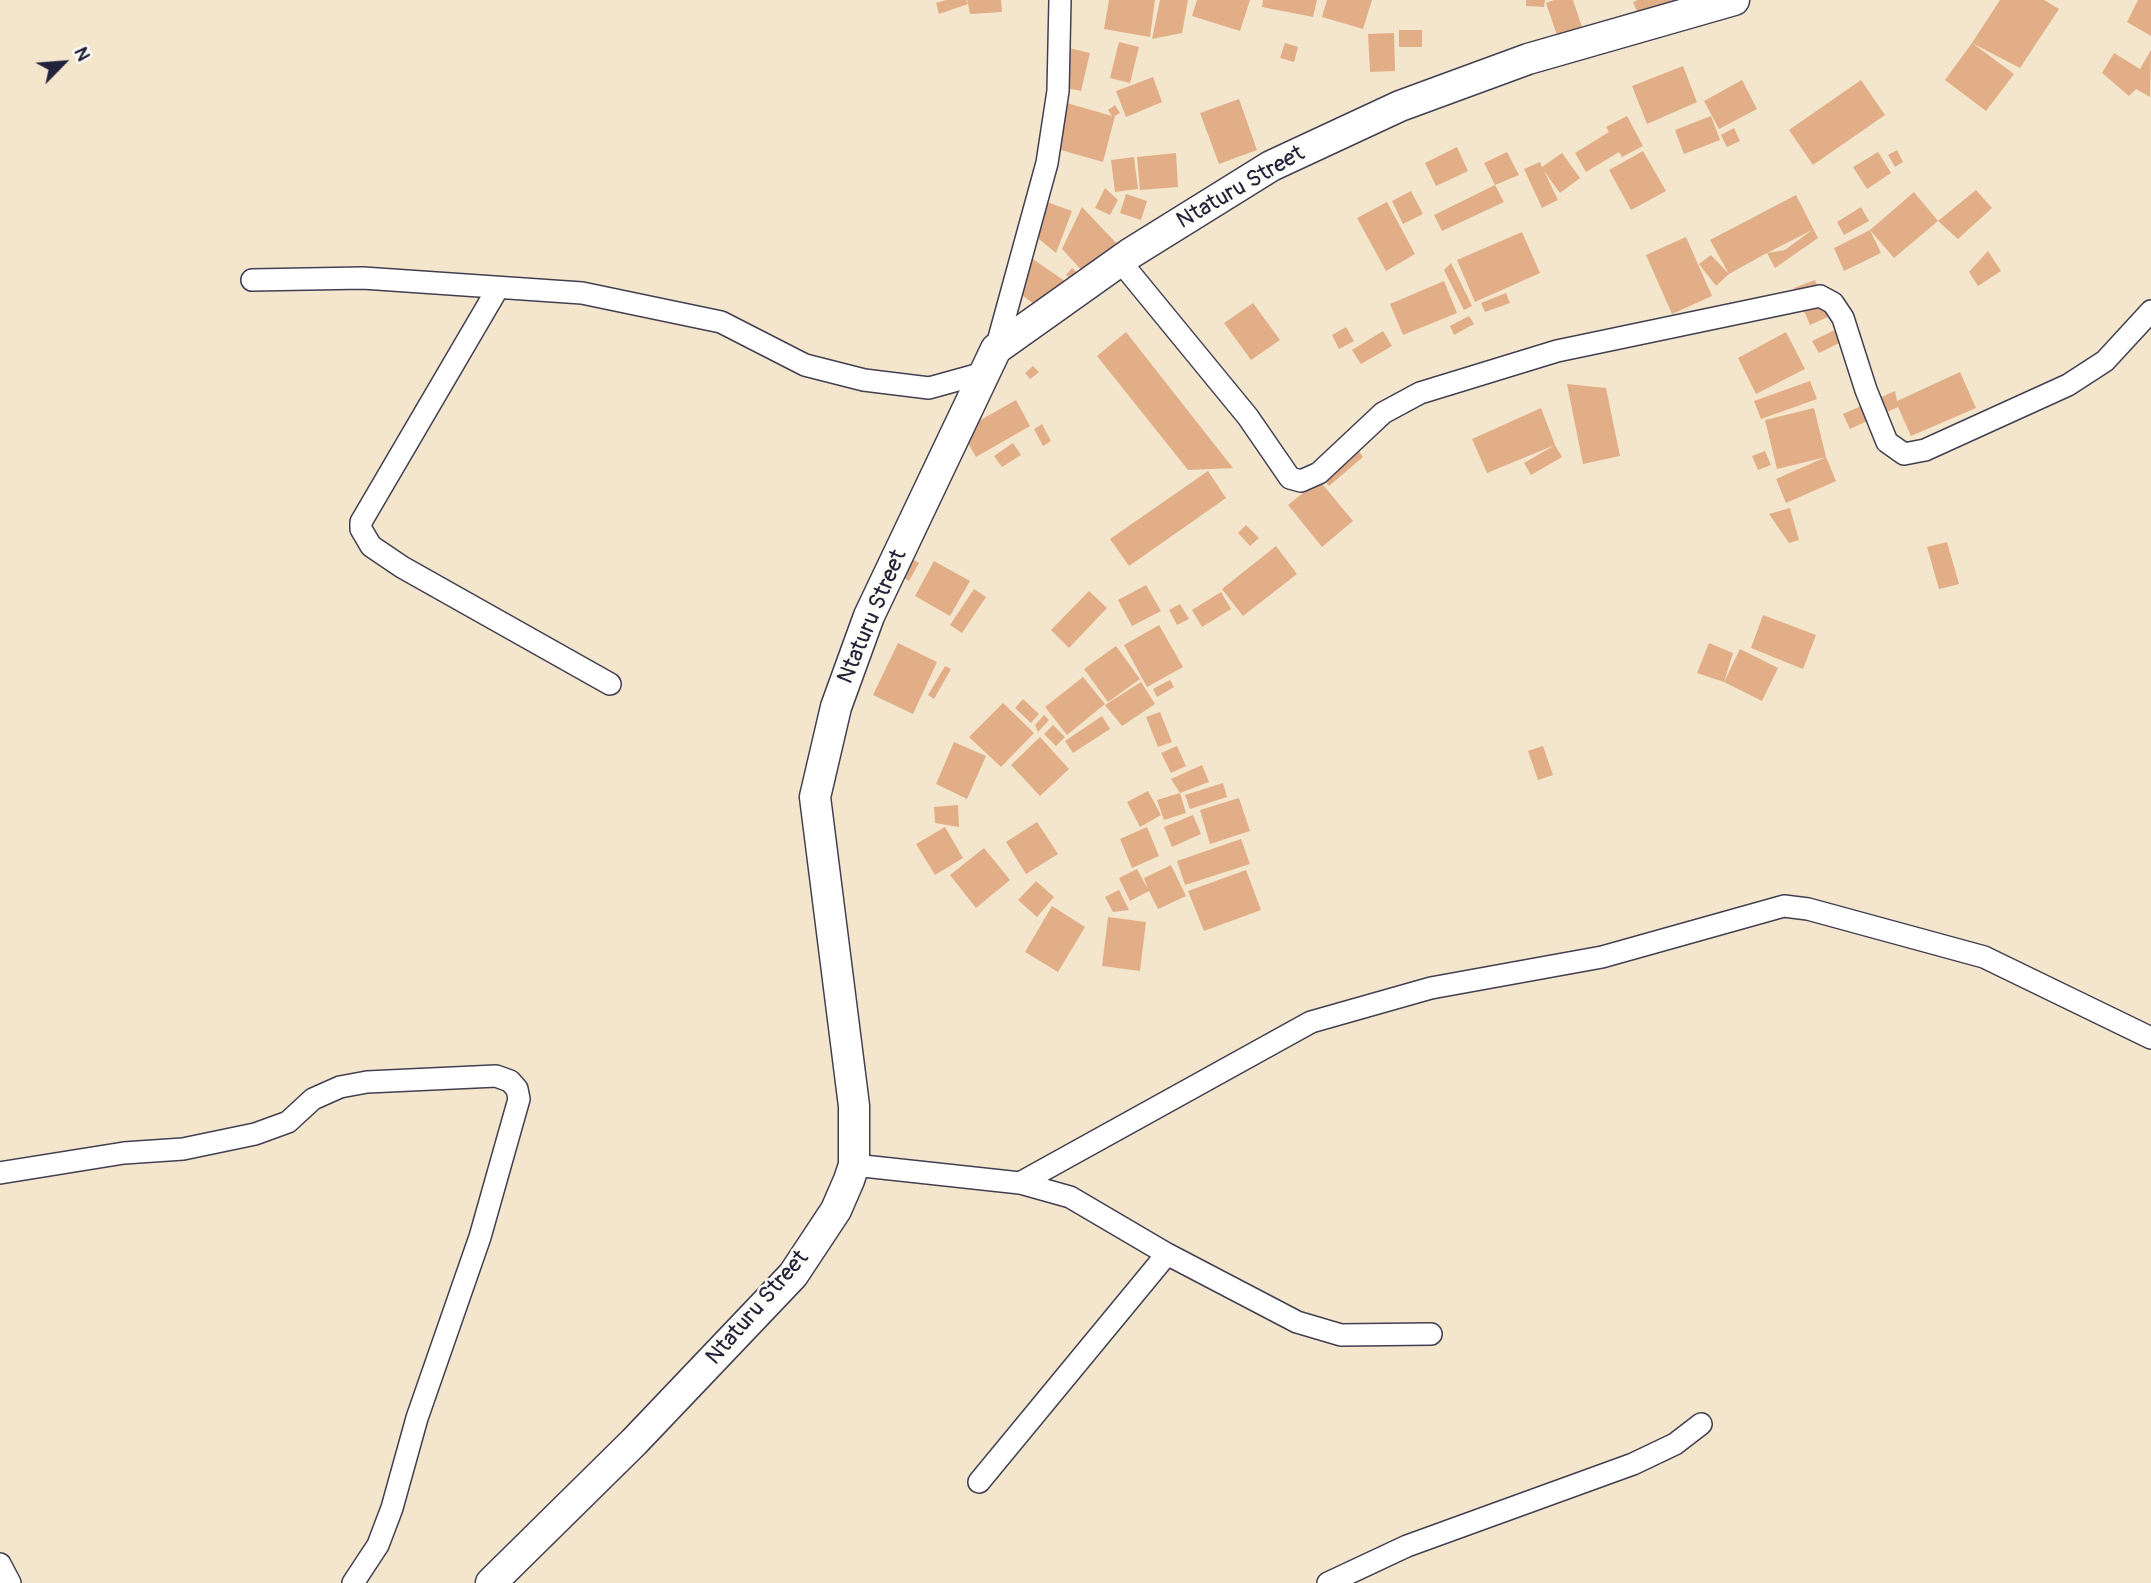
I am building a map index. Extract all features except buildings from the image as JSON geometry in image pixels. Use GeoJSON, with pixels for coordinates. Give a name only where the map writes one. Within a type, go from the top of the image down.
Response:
{"type":"FeatureCollection","features":[{"type":"Feature","properties":{"kind":"street"},"geometry":{"type":"LineString","coordinates":[[252,280],[363,278],[582,293],[721,322],[804,365],[864,380],[929,388],[990,361],[1047,163],[1058,91],[1060,0]]}},
{"type":"Feature","properties":{"kind":"street","name":"Ntaturu Street"},"geometry":{"type":"LineString","coordinates":[[491,1583],[634,1443],[793,1275],[836,1210],[855,1165],[854,1106],[815,797],[836,707],[869,616],[990,361],[1120,261],[1270,166],[1400,106],[1528,59],[1734,0]]}},
{"type":"Feature","properties":{"kind":"street"},"geometry":{"type":"LineString","coordinates":[[1120,261],[1248,417],[1290,478],[1301,481],[1319,473],[1383,413],[1420,393],[1557,351],[1820,296],[1833,303],[1843,318],[1866,390],[1887,442],[1904,454],[1926,450],[2067,385],[2105,360],[2151,311]]}},
{"type":"Feature","properties":{"kind":"street"},"geometry":{"type":"LineString","coordinates":[[498,288],[361,522],[361,528],[371,545],[402,567],[610,684]]}},
{"type":"Feature","properties":{"kind":"street"},"geometry":{"type":"LineString","coordinates":[[1020,1183],[1311,1022],[1431,988],[1602,957],[1784,906],[1808,909],[1984,957],[2151,1038]]}},
{"type":"Feature","properties":{"kind":"street"},"geometry":{"type":"LineString","coordinates":[[0,1173],[124,1153],[183,1149],[255,1135],[288,1122],[313,1099],[340,1087],[367,1082],[496,1076],[510,1081],[517,1089],[519,1099],[480,1237],[417,1418],[392,1508],[378,1545],[353,1583]]}},
{"type":"Feature","properties":{"kind":"street"},"geometry":{"type":"LineString","coordinates":[[855,1165],[1020,1183],[1070,1197],[1167,1254],[1297,1322],[1341,1335],[1431,1334]]}},
{"type":"Feature","properties":{"kind":"street"},"geometry":{"type":"LineString","coordinates":[[979,1482],[1167,1254]]}},
{"type":"Feature","properties":{"kind":"street"},"geometry":{"type":"LineString","coordinates":[[1328,1583],[1407,1546],[1633,1464],[1675,1444],[1701,1424]]}},
{"type":"Feature","properties":{"kind":"street"},"geometry":{"type":"LineString","coordinates":[[0,1564],[10,1583]]}}]}
